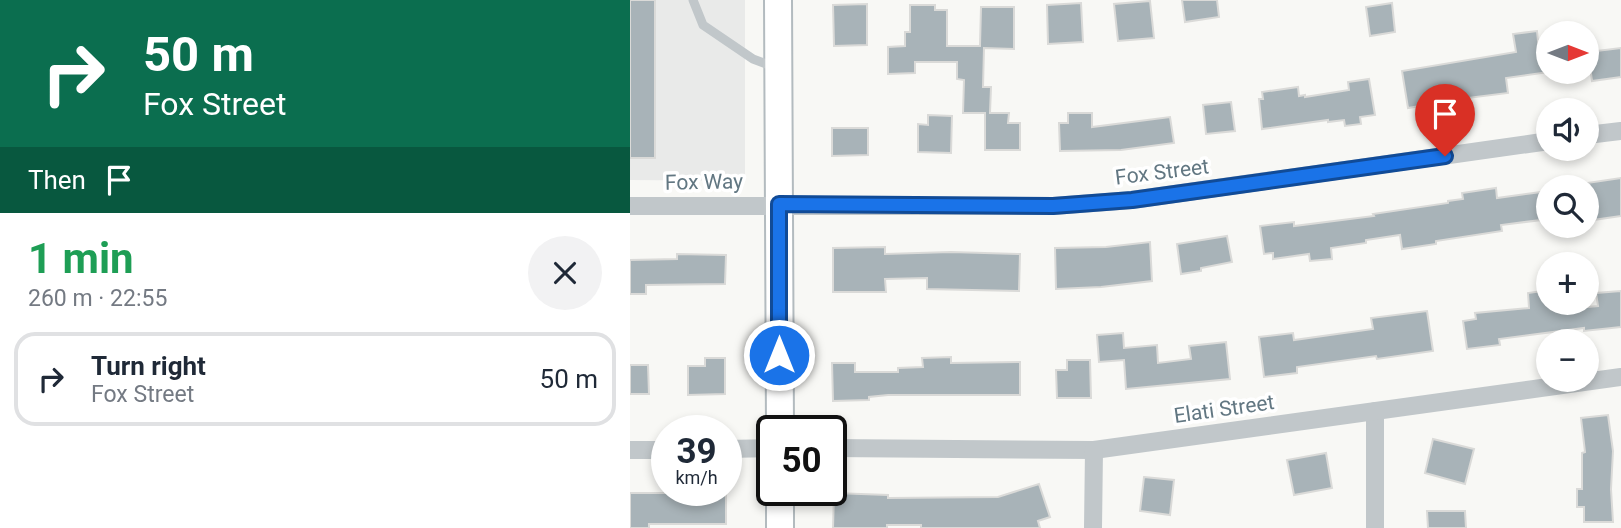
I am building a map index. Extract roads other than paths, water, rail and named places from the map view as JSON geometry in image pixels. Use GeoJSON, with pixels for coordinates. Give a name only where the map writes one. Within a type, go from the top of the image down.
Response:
{"type":"FeatureCollection","features":[{"type":"Feature","properties":{"kind":"main road"},"geometry":{"type":"LineString","coordinates":[[778,0],[780,415]]}},
{"type":"Feature","properties":{"kind":"main road"},"geometry":{"type":"LineString","coordinates":[[780,506],[780,528]]}},
{"type":"Feature","properties":{"kind":"street"},"geometry":{"type":"LineString","coordinates":[[1599,134],[1621,131]]}},
{"type":"Feature","properties":{"kind":"street","name":"Fox Street"},"geometry":{"type":"LineString","coordinates":[[779,204],[1053,206],[1132,200],[1536,143]]}},
{"type":"Feature","properties":{"kind":"street","name":"Fox Way"},"geometry":{"type":"LineString","coordinates":[[630,206],[779,204]]}},
{"type":"Feature","properties":{"kind":"street","name":"Elati Street"},"geometry":{"type":"LineString","coordinates":[[847,448],[1094,450],[1621,377]]}},
{"type":"Feature","properties":{"kind":"street"},"geometry":{"type":"LineString","coordinates":[[1375,411],[1375,528]]}},
{"type":"Feature","properties":{"kind":"street"},"geometry":{"type":"LineString","coordinates":[[630,450],[651,450]]}},
{"type":"Feature","properties":{"kind":"street"},"geometry":{"type":"LineString","coordinates":[[1093,528],[1094,450]]}},
{"type":"Feature","properties":{"kind":"lane"},"geometry":{"type":"LineString","coordinates":[[692,0],[703,25],[753,59],[778,68]]}}]}
